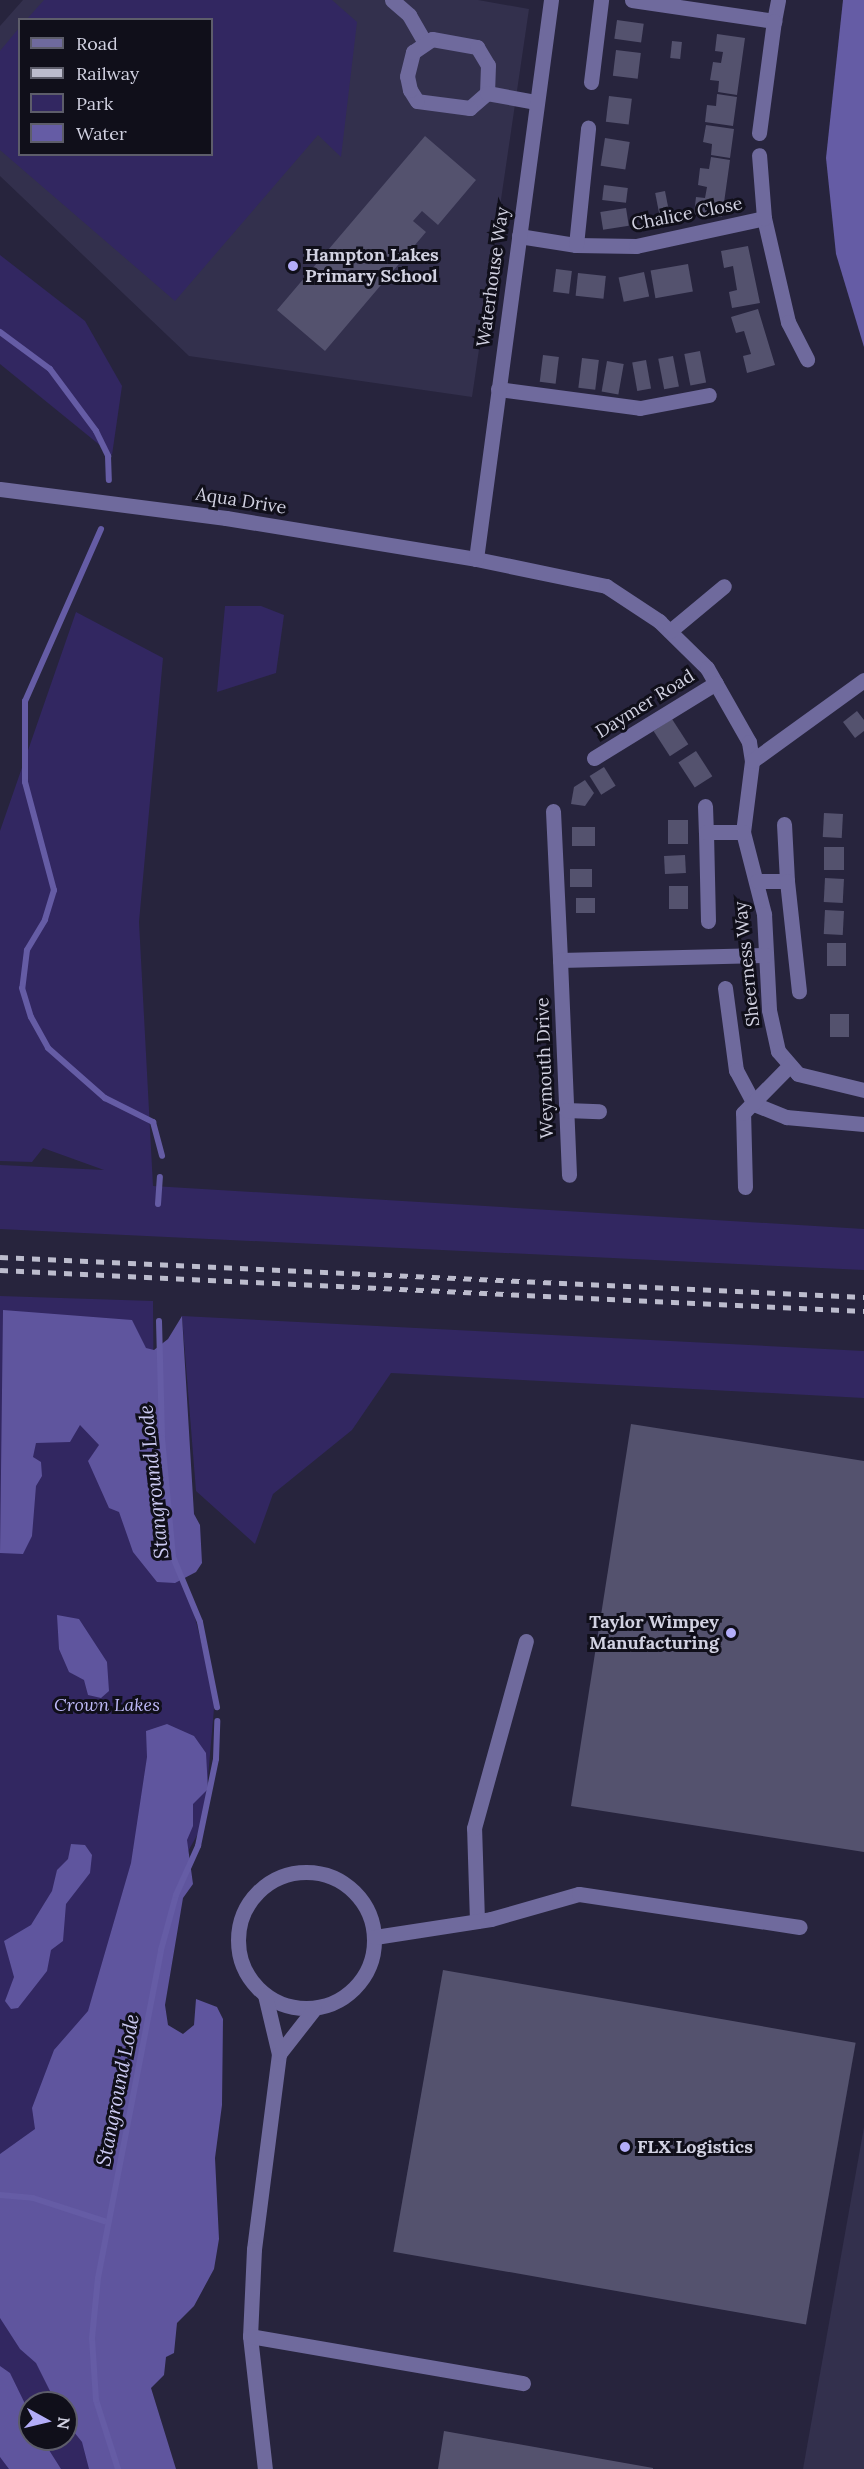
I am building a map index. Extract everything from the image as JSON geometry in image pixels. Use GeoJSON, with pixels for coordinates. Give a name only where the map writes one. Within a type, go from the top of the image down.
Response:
{"type":"FeatureCollection","features":[{"type":"Feature","properties":{"kind":"street"},"geometry":{"type":"LineString","coordinates":[[392,0],[409,15],[424,41]]}},
{"type":"Feature","properties":{"kind":"street","name":"Waterhouse Way"},"geometry":{"type":"LineString","coordinates":[[476,559],[551,0]]}},
{"type":"Feature","properties":{"kind":"street"},"geometry":{"type":"LineString","coordinates":[[591,82],[601,0]]}},
{"type":"Feature","properties":{"kind":"street"},"geometry":{"type":"LineString","coordinates":[[632,0],[774,21]]}},
{"type":"Feature","properties":{"kind":"street"},"geometry":{"type":"LineString","coordinates":[[759,133],[778,0]]}},
{"type":"Feature","properties":{"kind":"street"},"geometry":{"type":"LineString","coordinates":[[424,41],[413,52],[407,76],[417,101],[470,108],[488,93]]}},
{"type":"Feature","properties":{"kind":"street"},"geometry":{"type":"LineString","coordinates":[[424,41],[477,47],[488,65],[488,93]]}},
{"type":"Feature","properties":{"kind":"street"},"geometry":{"type":"LineString","coordinates":[[488,93],[537,102]]}},
{"type":"Feature","properties":{"kind":"street"},"geometry":{"type":"LineString","coordinates":[[576,245],[588,128]]}},
{"type":"Feature","properties":{"kind":"street","name":"Chalice Close"},"geometry":{"type":"LineString","coordinates":[[519,236],[576,245],[636,246],[764,218],[759,155]]}},
{"type":"Feature","properties":{"kind":"street"},"geometry":{"type":"LineString","coordinates":[[764,218],[788,322],[807,359]]}},
{"type":"Feature","properties":{"kind":"street"},"geometry":{"type":"LineString","coordinates":[[498,389],[640,408],[709,395]]}},
{"type":"Feature","properties":{"kind":"street","name":"Aqua Drive"},"geometry":{"type":"LineString","coordinates":[[0,489],[226,518],[476,559]]}},
{"type":"Feature","properties":{"kind":"street","name":"Sheerness Way"},"geometry":{"type":"LineString","coordinates":[[476,559],[606,586],[670,631],[716,683],[749,742],[752,761],[742,832],[757,881],[775,1041],[790,1065]]}},
{"type":"Feature","properties":{"kind":"street"},"geometry":{"type":"LineString","coordinates":[[670,631],[724,586]]}},
{"type":"Feature","properties":{"kind":"street"},"geometry":{"type":"LineString","coordinates":[[752,761],[864,680]]}},
{"type":"Feature","properties":{"kind":"street","name":"Daymer Road"},"geometry":{"type":"LineString","coordinates":[[594,758],[716,683]]}},
{"type":"Feature","properties":{"kind":"street","name":"Sheerness Way"},"geometry":{"type":"LineString","coordinates":[[705,806],[708,921]]}},
{"type":"Feature","properties":{"kind":"street","name":"Weymouth Drive"},"geometry":{"type":"LineString","coordinates":[[553,811],[569,1175]]}},
{"type":"Feature","properties":{"kind":"street"},"geometry":{"type":"LineString","coordinates":[[784,824],[787,880],[799,991]]}},
{"type":"Feature","properties":{"kind":"street"},"geometry":{"type":"LineString","coordinates":[[706,831],[742,832]]}},
{"type":"Feature","properties":{"kind":"street","name":"Sheerness Way"},"geometry":{"type":"LineString","coordinates":[[757,881],[787,880]]}},
{"type":"Feature","properties":{"kind":"street"},"geometry":{"type":"LineString","coordinates":[[560,960],[766,955]]}},
{"type":"Feature","properties":{"kind":"street"},"geometry":{"type":"LineString","coordinates":[[725,988],[736,1070],[754,1104],[786,1118],[864,1124]]}},
{"type":"Feature","properties":{"kind":"street"},"geometry":{"type":"LineString","coordinates":[[745,1186],[743,1113],[790,1065],[798,1074],[864,1090]]}},
{"type":"Feature","properties":{"kind":"street"},"geometry":{"type":"LineString","coordinates":[[566,1110],[599,1111]]}},
{"type":"Feature","properties":{"kind":"street"},"geometry":{"type":"LineString","coordinates":[[477,1921],[474,1828],[526,1641]]}},
{"type":"Feature","properties":{"kind":"street"},"geometry":{"type":"LineString","coordinates":[[307,1871],[341,1880],[365,1904],[375,1937],[368,1971],[346,1997],[314,2009],[288,2007],[265,1995],[243,1968],[237,1935],[249,1902],[274,1879],[307,1871]]}},
{"type":"Feature","properties":{"kind":"street"},"geometry":{"type":"LineString","coordinates":[[375,1937],[477,1921],[579,1894],[800,1927]]}},
{"type":"Feature","properties":{"kind":"street"},"geometry":{"type":"LineString","coordinates":[[265,1995],[279,2055],[254,2249],[250,2336],[265,2469]]}},
{"type":"Feature","properties":{"kind":"street"},"geometry":{"type":"LineString","coordinates":[[279,2055],[314,2009]]}},
{"type":"Feature","properties":{"kind":"street"},"geometry":{"type":"LineString","coordinates":[[250,2336],[523,2383]]}},
{"type":"Feature","properties":{"kind":"shaded area","name":"Hampton Lakes Primary School"},"geometry":{"type":"Polygon","coordinates":[[[23,0],[478,0],[529,9],[472,397],[189,356],[0,176],[0,26],[23,0]]]}},
{"type":"Feature","properties":{"kind":"shaded area"},"geometry":{"type":"Polygon","coordinates":[[[3,1310],[132,1320],[146,1348],[154,1350],[168,1339],[182,1316],[194,1514],[200,1525],[202,1563],[196,1572],[175,1583],[157,1582],[133,1552],[119,1512],[109,1508],[88,1461],[99,1445],[80,1425],[70,1442],[36,1443],[33,1457],[41,1462],[42,1476],[36,1486],[32,1536],[23,1554],[0,1553],[3,1310]]]}},
{"type":"Feature","properties":{"kind":"shaded area"},"geometry":{"type":"Polygon","coordinates":[[[57,1615],[79,1619],[107,1662],[109,1691],[101,1698],[88,1695],[84,1680],[69,1672],[59,1649],[57,1615]]]}},
{"type":"Feature","properties":{"kind":"shaded area"},"geometry":{"type":"Polygon","coordinates":[[[167,1724],[194,1736],[206,1753],[208,1789],[193,1804],[193,1826],[187,1840],[193,1884],[183,1898],[165,2005],[168,2025],[183,2034],[194,2025],[196,1999],[217,2007],[223,2019],[222,2105],[215,2158],[219,2239],[214,2269],[194,2306],[177,2323],[174,2353],[166,2357],[164,2375],[151,2388],[176,2469],[89,2469],[82,2442],[78,2437],[78,2391],[50,2391],[36,2363],[20,2349],[0,2318],[0,2154],[35,2129],[32,2108],[54,2050],[88,2011],[131,1863],[147,1757],[146,1731],[167,1724]]]}},
{"type":"Feature","properties":{"kind":"shaded area"},"geometry":{"type":"Polygon","coordinates":[[[71,1844],[85,1845],[92,1855],[90,1873],[66,1904],[63,1941],[51,1950],[47,1971],[18,2008],[11,2009],[5,2001],[14,1977],[4,1941],[31,1925],[52,1891],[57,1870],[68,1859],[71,1844]]]}},
{"type":"Feature","properties":{"kind":"shaded area"},"geometry":{"type":"Polygon","coordinates":[[[864,2127],[864,2469],[803,2469],[864,2127]]]}},
{"type":"Feature","properties":{"kind":"shaded area"},"geometry":{"type":"Polygon","coordinates":[[[0,2366],[10,2373],[19,2391],[18,2451],[50,2451],[61,2469],[9,2469],[0,2457],[0,2366]]]}},
{"type":"Feature","properties":{"kind":"green space"},"geometry":{"type":"Polygon","coordinates":[[[44,0],[332,0],[357,22],[341,157],[318,135],[175,301],[0,150],[0,51],[18,29],[18,156],[213,156],[213,18],[28,18],[44,0]]]}},
{"type":"Feature","properties":{"kind":"green space"},"geometry":{"type":"Polygon","coordinates":[[[0,255],[85,321],[122,386],[112,455],[0,364],[0,255]]]}},
{"type":"Feature","properties":{"kind":"green space"},"geometry":{"type":"Polygon","coordinates":[[[225,606],[261,606],[284,615],[276,673],[217,692],[225,606]]]}},
{"type":"Feature","properties":{"kind":"green space"},"geometry":{"type":"Polygon","coordinates":[[[76,612],[163,658],[139,922],[153,1186],[864,1229],[864,1270],[0,1229],[0,1165],[104,1170],[43,1148],[32,1162],[0,1161],[0,831],[76,612]]]}},
{"type":"Feature","properties":{"kind":"green space","name":"Crown Lakes"},"geometry":{"type":"Polygon","coordinates":[[[0,1296],[153,1301],[154,1436],[168,1560],[190,1598],[215,1697],[204,1823],[165,1892],[131,2469],[0,2469],[0,1296]]]}},
{"type":"Feature","properties":{"kind":"green space"},"geometry":{"type":"Polygon","coordinates":[[[182,1316],[864,1351],[864,1398],[391,1373],[352,1430],[273,1494],[255,1544],[196,1491],[182,1316]]]}},
{"type":"Feature","properties":{"kind":"water"},"geometry":{"type":"Polygon","coordinates":[[[843,0],[864,0],[864,347],[836,254],[826,158],[843,0]]]}},
{"type":"Feature","properties":{"kind":"building"},"geometry":{"type":"Polygon","coordinates":[[[617,20],[644,24],[641,43],[614,39],[617,20]]]}},
{"type":"Feature","properties":{"kind":"building"},"geometry":{"type":"Polygon","coordinates":[[[717,34],[745,38],[737,95],[718,92],[719,81],[710,80],[713,62],[721,63],[723,52],[715,51],[717,34]]]}},
{"type":"Feature","properties":{"kind":"building"},"geometry":{"type":"Polygon","coordinates":[[[672,41],[682,42],[680,59],[670,58],[672,41]]]}},
{"type":"Feature","properties":{"kind":"building"},"geometry":{"type":"Polygon","coordinates":[[[616,50],[641,53],[638,79],[613,76],[616,50]]]}},
{"type":"Feature","properties":{"kind":"building"},"geometry":{"type":"Polygon","coordinates":[[[717,94],[737,97],[733,126],[705,122],[707,105],[716,106],[717,94]]]}},
{"type":"Feature","properties":{"kind":"building"},"geometry":{"type":"Polygon","coordinates":[[[609,96],[632,99],[629,125],[606,122],[609,96]]]}},
{"type":"Feature","properties":{"kind":"building"},"geometry":{"type":"Polygon","coordinates":[[[706,125],[734,129],[730,158],[711,155],[712,144],[703,142],[706,125]]]}},
{"type":"Feature","properties":{"kind":"building"},"geometry":{"type":"Polygon","coordinates":[[[425,136],[476,180],[438,225],[422,211],[413,221],[426,232],[325,351],[277,310],[425,136]]]}},
{"type":"Feature","properties":{"kind":"building"},"geometry":{"type":"Polygon","coordinates":[[[605,138],[630,142],[625,170],[601,166],[605,138]]]}},
{"type":"Feature","properties":{"kind":"building"},"geometry":{"type":"Polygon","coordinates":[[[711,157],[730,160],[722,217],[694,214],[696,197],[705,198],[707,187],[698,185],[700,168],[709,169],[711,157]]]}},
{"type":"Feature","properties":{"kind":"building"},"geometry":{"type":"Polygon","coordinates":[[[604,185],[628,188],[626,203],[602,200],[604,185]]]}},
{"type":"Feature","properties":{"kind":"building"},"geometry":{"type":"Polygon","coordinates":[[[665,191],[669,212],[659,214],[655,193],[665,191]]]}},
{"type":"Feature","properties":{"kind":"building"},"geometry":{"type":"Polygon","coordinates":[[[626,208],[629,226],[603,230],[600,212],[626,208]]]}},
{"type":"Feature","properties":{"kind":"building"},"geometry":{"type":"Polygon","coordinates":[[[748,246],[760,303],[732,308],[729,292],[737,290],[733,266],[724,268],[721,251],[748,246]]]}},
{"type":"Feature","properties":{"kind":"building"},"geometry":{"type":"Polygon","coordinates":[[[688,264],[693,292],[655,298],[651,271],[688,264]]]}},
{"type":"Feature","properties":{"kind":"building"},"geometry":{"type":"Polygon","coordinates":[[[556,269],[572,271],[569,294],[553,292],[556,269]]]}},
{"type":"Feature","properties":{"kind":"building"},"geometry":{"type":"Polygon","coordinates":[[[644,272],[649,296],[624,302],[619,277],[644,272]]]}},
{"type":"Feature","properties":{"kind":"building"},"geometry":{"type":"Polygon","coordinates":[[[578,273],[606,276],[603,299],[576,296],[578,273]]]}},
{"type":"Feature","properties":{"kind":"building"},"geometry":{"type":"Polygon","coordinates":[[[758,309],[775,365],[747,373],[743,356],[751,354],[744,331],[736,333],[731,317],[758,309]]]}},
{"type":"Feature","properties":{"kind":"building"},"geometry":{"type":"Polygon","coordinates":[[[700,351],[706,382],[690,385],[684,354],[700,351]]]}},
{"type":"Feature","properties":{"kind":"building"},"geometry":{"type":"Polygon","coordinates":[[[543,355],[559,357],[556,384],[540,382],[543,355]]]}},
{"type":"Feature","properties":{"kind":"building"},"geometry":{"type":"Polygon","coordinates":[[[673,356],[679,386],[664,389],[658,359],[673,356]]]}},
{"type":"Feature","properties":{"kind":"building"},"geometry":{"type":"Polygon","coordinates":[[[582,358],[599,360],[595,390],[578,388],[582,358]]]}},
{"type":"Feature","properties":{"kind":"building"},"geometry":{"type":"Polygon","coordinates":[[[646,360],[651,389],[637,391],[632,362],[646,360]]]}},
{"type":"Feature","properties":{"kind":"building"},"geometry":{"type":"Polygon","coordinates":[[[607,361],[624,364],[618,394],[602,392],[607,361]]]}},
{"type":"Feature","properties":{"kind":"building"},"geometry":{"type":"Polygon","coordinates":[[[857,711],[864,720],[864,731],[855,738],[843,722],[857,711]]]}},
{"type":"Feature","properties":{"kind":"building"},"geometry":{"type":"Polygon","coordinates":[[[672,719],[688,744],[670,756],[654,731],[672,719]]]}},
{"type":"Feature","properties":{"kind":"building"},"geometry":{"type":"Polygon","coordinates":[[[696,751],[712,776],[695,788],[678,762],[696,751]]]}},
{"type":"Feature","properties":{"kind":"building"},"geometry":{"type":"Polygon","coordinates":[[[604,767],[616,786],[601,795],[590,776],[604,767]]]}},
{"type":"Feature","properties":{"kind":"building"},"geometry":{"type":"Polygon","coordinates":[[[585,780],[594,793],[585,806],[571,804],[574,787],[585,780]]]}},
{"type":"Feature","properties":{"kind":"building"},"geometry":{"type":"Polygon","coordinates":[[[824,813],[843,814],[842,838],[823,837],[824,813]]]}},
{"type":"Feature","properties":{"kind":"building"},"geometry":{"type":"Polygon","coordinates":[[[668,820],[688,820],[688,844],[668,844],[668,820]]]}},
{"type":"Feature","properties":{"kind":"building"},"geometry":{"type":"Polygon","coordinates":[[[572,827],[595,827],[595,846],[572,846],[572,827]]]}},
{"type":"Feature","properties":{"kind":"building"},"geometry":{"type":"Polygon","coordinates":[[[824,847],[844,847],[844,870],[824,870],[824,847]]]}},
{"type":"Feature","properties":{"kind":"building"},"geometry":{"type":"Polygon","coordinates":[[[685,855],[686,873],[665,874],[664,856],[685,855]]]}},
{"type":"Feature","properties":{"kind":"building"},"geometry":{"type":"Polygon","coordinates":[[[570,869],[592,869],[592,887],[570,887],[570,869]]]}},
{"type":"Feature","properties":{"kind":"building"},"geometry":{"type":"Polygon","coordinates":[[[825,878],[844,879],[843,903],[824,902],[825,878]]]}},
{"type":"Feature","properties":{"kind":"building"},"geometry":{"type":"Polygon","coordinates":[[[669,886],[688,886],[688,909],[669,909],[669,886]]]}},
{"type":"Feature","properties":{"kind":"building"},"geometry":{"type":"Polygon","coordinates":[[[576,898],[595,898],[595,913],[576,913],[576,898]]]}},
{"type":"Feature","properties":{"kind":"building"},"geometry":{"type":"Polygon","coordinates":[[[825,910],[844,911],[843,935],[824,934],[825,910]]]}},
{"type":"Feature","properties":{"kind":"building"},"geometry":{"type":"Polygon","coordinates":[[[827,943],[846,943],[846,966],[827,966],[827,943]]]}},
{"type":"Feature","properties":{"kind":"building"},"geometry":{"type":"Polygon","coordinates":[[[830,1014],[849,1014],[849,1037],[830,1037],[830,1014]]]}},
{"type":"Feature","properties":{"kind":"building","name":"Taylor Wimpey Manufacturing"},"geometry":{"type":"Polygon","coordinates":[[[631,1424],[864,1461],[864,1852],[571,1806],[631,1424]]]}},
{"type":"Feature","properties":{"kind":"building","name":"FLX Logistics"},"geometry":{"type":"Polygon","coordinates":[[[443,1970],[856,2043],[806,2324],[393,2252],[443,1970]]]}},
{"type":"Feature","properties":{"kind":"building"},"geometry":{"type":"Polygon","coordinates":[[[444,2431],[653,2468],[653,2469],[438,2469],[444,2431]]]}},
{"type":"Feature","properties":{"kind":"waterway","name":"Stanground Lode"},"geometry":{"type":"LineString","coordinates":[[0,332],[50,369],[96,431],[108,456],[109,480]]}},
{"type":"Feature","properties":{"kind":"waterway","name":"Stanground Lode"},"geometry":{"type":"LineString","coordinates":[[101,529],[25,701],[25,782],[54,890],[45,920],[27,950],[22,988],[31,1017],[48,1048],[105,1098],[153,1122],[162,1156]]}},
{"type":"Feature","properties":{"kind":"waterway"},"geometry":{"type":"LineString","coordinates":[[158,1204],[160,1177]]}},
{"type":"Feature","properties":{"kind":"waterway","name":"Stanground Lode"},"geometry":{"type":"LineString","coordinates":[[159,1321],[162,1438],[173,1557],[200,1622],[217,1707]]}},
{"type":"Feature","properties":{"kind":"waterway","name":"Stanground Lode"},"geometry":{"type":"LineString","coordinates":[[118,2469],[96,2400],[92,2338],[98,2278],[161,1950],[176,1895],[198,1846],[216,1759],[217,1721]]}},
{"type":"Feature","properties":{"kind":"waterway"},"geometry":{"type":"LineString","coordinates":[[0,2195],[33,2198],[104,2221]]}},
{"type":"Feature","properties":{"kind":"railway"},"geometry":{"type":"LineString","coordinates":[[0,1257],[864,1297]]}},
{"type":"Feature","properties":{"kind":"railway"},"geometry":{"type":"LineString","coordinates":[[0,1270],[864,1311]]}},
{"type":"Feature","properties":{"kind":"place","name":"Hampton Lakes Primary School"},"geometry":{"type":"Point","coordinates":[293,266]}},
{"type":"Feature","properties":{"kind":"place","name":"Taylor Wimpey Manufacturing"},"geometry":{"type":"Point","coordinates":[731,1633]}},
{"type":"Feature","properties":{"kind":"place","name":"FLX Logistics"},"geometry":{"type":"Point","coordinates":[625,2147]}}]}
